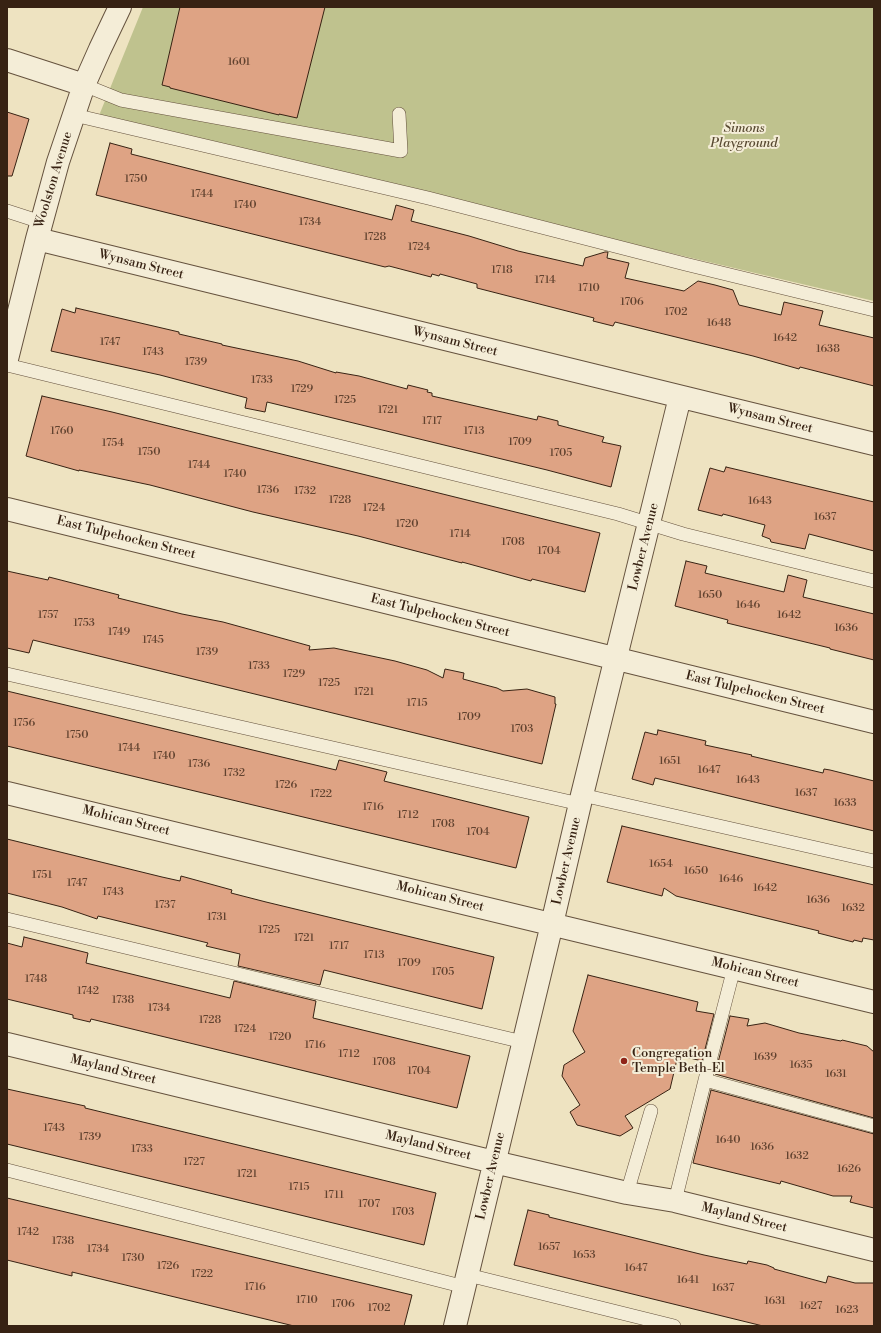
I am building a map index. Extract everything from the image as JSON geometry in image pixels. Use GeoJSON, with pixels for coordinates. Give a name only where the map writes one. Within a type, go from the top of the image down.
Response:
{"type":"FeatureCollection","features":[{"type":"Feature","properties":{"kind":"street","name":"Woolston Avenue"},"geometry":{"type":"LineString","coordinates":[[7,359],[39,230],[58,162],[84,85],[120,7]]}},
{"type":"Feature","properties":{"kind":"street"},"geometry":{"type":"LineString","coordinates":[[7,60],[84,85]]}},
{"type":"Feature","properties":{"kind":"street","name":"Wynsam Street"},"geometry":{"type":"LineString","coordinates":[[39,230],[680,397],[874,444]]}},
{"type":"Feature","properties":{"kind":"street","name":"Lowber Avenue"},"geometry":{"type":"LineString","coordinates":[[455,1326],[581,799],[680,397]]}},
{"type":"Feature","properties":{"kind":"street","name":"East Tulpehocken Street"},"geometry":{"type":"LineString","coordinates":[[7,509],[874,722]]}},
{"type":"Feature","properties":{"kind":"street","name":"Mohican Street"},"geometry":{"type":"LineString","coordinates":[[7,793],[874,1002]]}},
{"type":"Feature","properties":{"kind":"street","name":"Mayland Street"},"geometry":{"type":"LineString","coordinates":[[7,1044],[494,1162],[627,1193],[675,1201],[874,1250]]}},
{"type":"Feature","properties":{"kind":"lane"},"geometry":{"type":"LineString","coordinates":[[84,85],[120,100],[401,151],[399,114]]}},
{"type":"Feature","properties":{"kind":"lane"},"geometry":{"type":"LineString","coordinates":[[74,115],[428,198],[874,310]]}},
{"type":"Feature","properties":{"kind":"lane"},"geometry":{"type":"LineString","coordinates":[[7,211],[39,230]]}},
{"type":"Feature","properties":{"kind":"lane"},"geometry":{"type":"LineString","coordinates":[[7,365],[618,514],[683,534],[874,581]]}},
{"type":"Feature","properties":{"kind":"lane"},"geometry":{"type":"LineString","coordinates":[[7,674],[874,861]]}},
{"type":"Feature","properties":{"kind":"lane"},"geometry":{"type":"LineString","coordinates":[[7,919],[523,1042]]}},
{"type":"Feature","properties":{"kind":"lane"},"geometry":{"type":"LineString","coordinates":[[675,1201],[734,968]]}},
{"type":"Feature","properties":{"kind":"lane"},"geometry":{"type":"LineString","coordinates":[[705,1080],[874,1126]]}},
{"type":"Feature","properties":{"kind":"lane"},"geometry":{"type":"LineString","coordinates":[[627,1193],[651,1111]]}},
{"type":"Feature","properties":{"kind":"lane"},"geometry":{"type":"LineString","coordinates":[[7,1170],[466,1281],[674,1326]]}},
{"type":"Feature","properties":{"kind":"green space","name":"Simons Playground"},"geometry":{"type":"Polygon","coordinates":[[[143,7],[874,7],[874,301],[98,118],[143,7]]]}},
{"type":"Feature","properties":{"kind":"building"},"geometry":{"type":"Polygon","coordinates":[[[180,7],[325,7],[297,118],[279,115],[162,85],[180,7]]]}},
{"type":"Feature","properties":{"kind":"building"},"geometry":{"type":"Polygon","coordinates":[[[7,112],[29,119],[12,176],[7,176],[7,112]]]}},
{"type":"Feature","properties":{"kind":"building"},"geometry":{"type":"Polygon","coordinates":[[[110,143],[132,149],[131,154],[392,220],[396,205],[414,210],[411,221],[469,236],[518,251],[583,266],[585,258],[608,252],[607,258],[629,263],[625,278],[684,291],[698,281],[715,285],[733,290],[739,305],[781,315],[784,302],[823,311],[819,325],[874,338],[874,386],[800,367],[799,369],[753,356],[615,322],[613,326],[593,321],[594,318],[477,288],[477,284],[440,274],[439,276],[432,274],[431,277],[389,266],[385,267],[96,195],[110,143]]]}},
{"type":"Feature","properties":{"kind":"building"},"geometry":{"type":"Polygon","coordinates":[[[76,308],[179,332],[179,334],[222,345],[298,361],[336,373],[359,376],[407,389],[408,385],[428,390],[427,392],[432,393],[432,396],[537,420],[538,416],[558,421],[558,425],[604,437],[602,442],[621,446],[611,487],[267,402],[265,412],[245,408],[247,398],[160,375],[51,351],[62,309],[75,313],[76,308]]]}},
{"type":"Feature","properties":{"kind":"building"},"geometry":{"type":"Polygon","coordinates":[[[42,396],[600,533],[585,592],[532,579],[531,581],[358,536],[253,512],[150,485],[79,471],[26,456],[42,396]]]}},
{"type":"Feature","properties":{"kind":"building"},"geometry":{"type":"Polygon","coordinates":[[[726,467],[874,502],[874,551],[809,534],[805,549],[771,542],[770,539],[762,536],[765,525],[723,514],[722,516],[698,510],[710,468],[724,472],[726,467]]]}},
{"type":"Feature","properties":{"kind":"building"},"geometry":{"type":"Polygon","coordinates":[[[686,561],[707,566],[705,573],[784,592],[788,575],[807,580],[803,597],[874,614],[874,660],[727,623],[728,620],[675,606],[686,561]]]}},
{"type":"Feature","properties":{"kind":"building"},"geometry":{"type":"Polygon","coordinates":[[[7,571],[48,580],[49,577],[119,595],[118,598],[182,614],[223,622],[310,646],[309,650],[334,648],[395,661],[427,670],[443,678],[445,669],[464,673],[463,679],[503,691],[527,689],[555,697],[556,704],[542,764],[33,640],[29,653],[7,648],[7,571]]]}},
{"type":"Feature","properties":{"kind":"building"},"geometry":{"type":"Polygon","coordinates":[[[7,691],[336,770],[339,760],[387,772],[384,781],[529,817],[516,868],[7,746],[7,691]]]}},
{"type":"Feature","properties":{"kind":"building"},"geometry":{"type":"Polygon","coordinates":[[[658,730],[706,741],[705,745],[823,773],[824,769],[874,781],[874,831],[655,778],[653,785],[632,779],[645,732],[657,735],[658,730]]]}},
{"type":"Feature","properties":{"kind":"building"},"geometry":{"type":"Polygon","coordinates":[[[622,826],[874,885],[874,940],[863,938],[862,942],[854,940],[853,942],[818,933],[819,931],[676,896],[664,888],[662,896],[607,882],[622,826]]]}},
{"type":"Feature","properties":{"kind":"building"},"geometry":{"type":"Polygon","coordinates":[[[7,839],[180,881],[181,876],[232,890],[231,893],[494,957],[482,1009],[324,970],[320,985],[238,966],[240,954],[206,946],[208,943],[98,916],[97,919],[62,907],[7,893],[7,839]]]}},
{"type":"Feature","properties":{"kind":"building"},"geometry":{"type":"Polygon","coordinates":[[[24,937],[88,953],[86,963],[230,998],[234,981],[316,1001],[313,1018],[470,1056],[457,1108],[91,1019],[90,1022],[73,1018],[73,1015],[7,999],[7,943],[22,947],[24,937]]]}},
{"type":"Feature","properties":{"kind":"building","name":"Congregation Temple Beth-El"},"geometry":{"type":"Polygon","coordinates":[[[588,975],[698,1002],[696,1011],[714,1014],[702,1061],[678,1055],[670,1089],[625,1116],[633,1128],[620,1136],[577,1125],[570,1112],[580,1105],[562,1076],[564,1065],[585,1052],[573,1031],[588,975]]]}},
{"type":"Feature","properties":{"kind":"building"},"geometry":{"type":"Polygon","coordinates":[[[730,1016],[749,1019],[747,1026],[765,1023],[799,1033],[867,1046],[874,1052],[874,1118],[715,1074],[730,1016]]]}},
{"type":"Feature","properties":{"kind":"building"},"geometry":{"type":"Polygon","coordinates":[[[7,1089],[85,1106],[85,1108],[436,1193],[424,1245],[7,1144],[7,1089]]]}},
{"type":"Feature","properties":{"kind":"building"},"geometry":{"type":"Polygon","coordinates":[[[711,1090],[874,1134],[874,1208],[850,1202],[852,1196],[833,1196],[781,1181],[780,1184],[693,1163],[711,1090]]]}},
{"type":"Feature","properties":{"kind":"building"},"geometry":{"type":"Polygon","coordinates":[[[7,1198],[412,1295],[404,1326],[294,1326],[72,1272],[72,1276],[7,1260],[7,1198]]]}},
{"type":"Feature","properties":{"kind":"building"},"geometry":{"type":"Polygon","coordinates":[[[528,1210],[549,1215],[549,1217],[704,1255],[747,1264],[748,1261],[767,1265],[774,1269],[826,1283],[828,1276],[855,1283],[874,1283],[874,1326],[763,1326],[514,1265],[528,1210]]]}},
{"type":"Feature","properties":{"kind":"place","name":"Congregation Temple Beth-El"},"geometry":{"type":"Point","coordinates":[624,1061]}}]}
